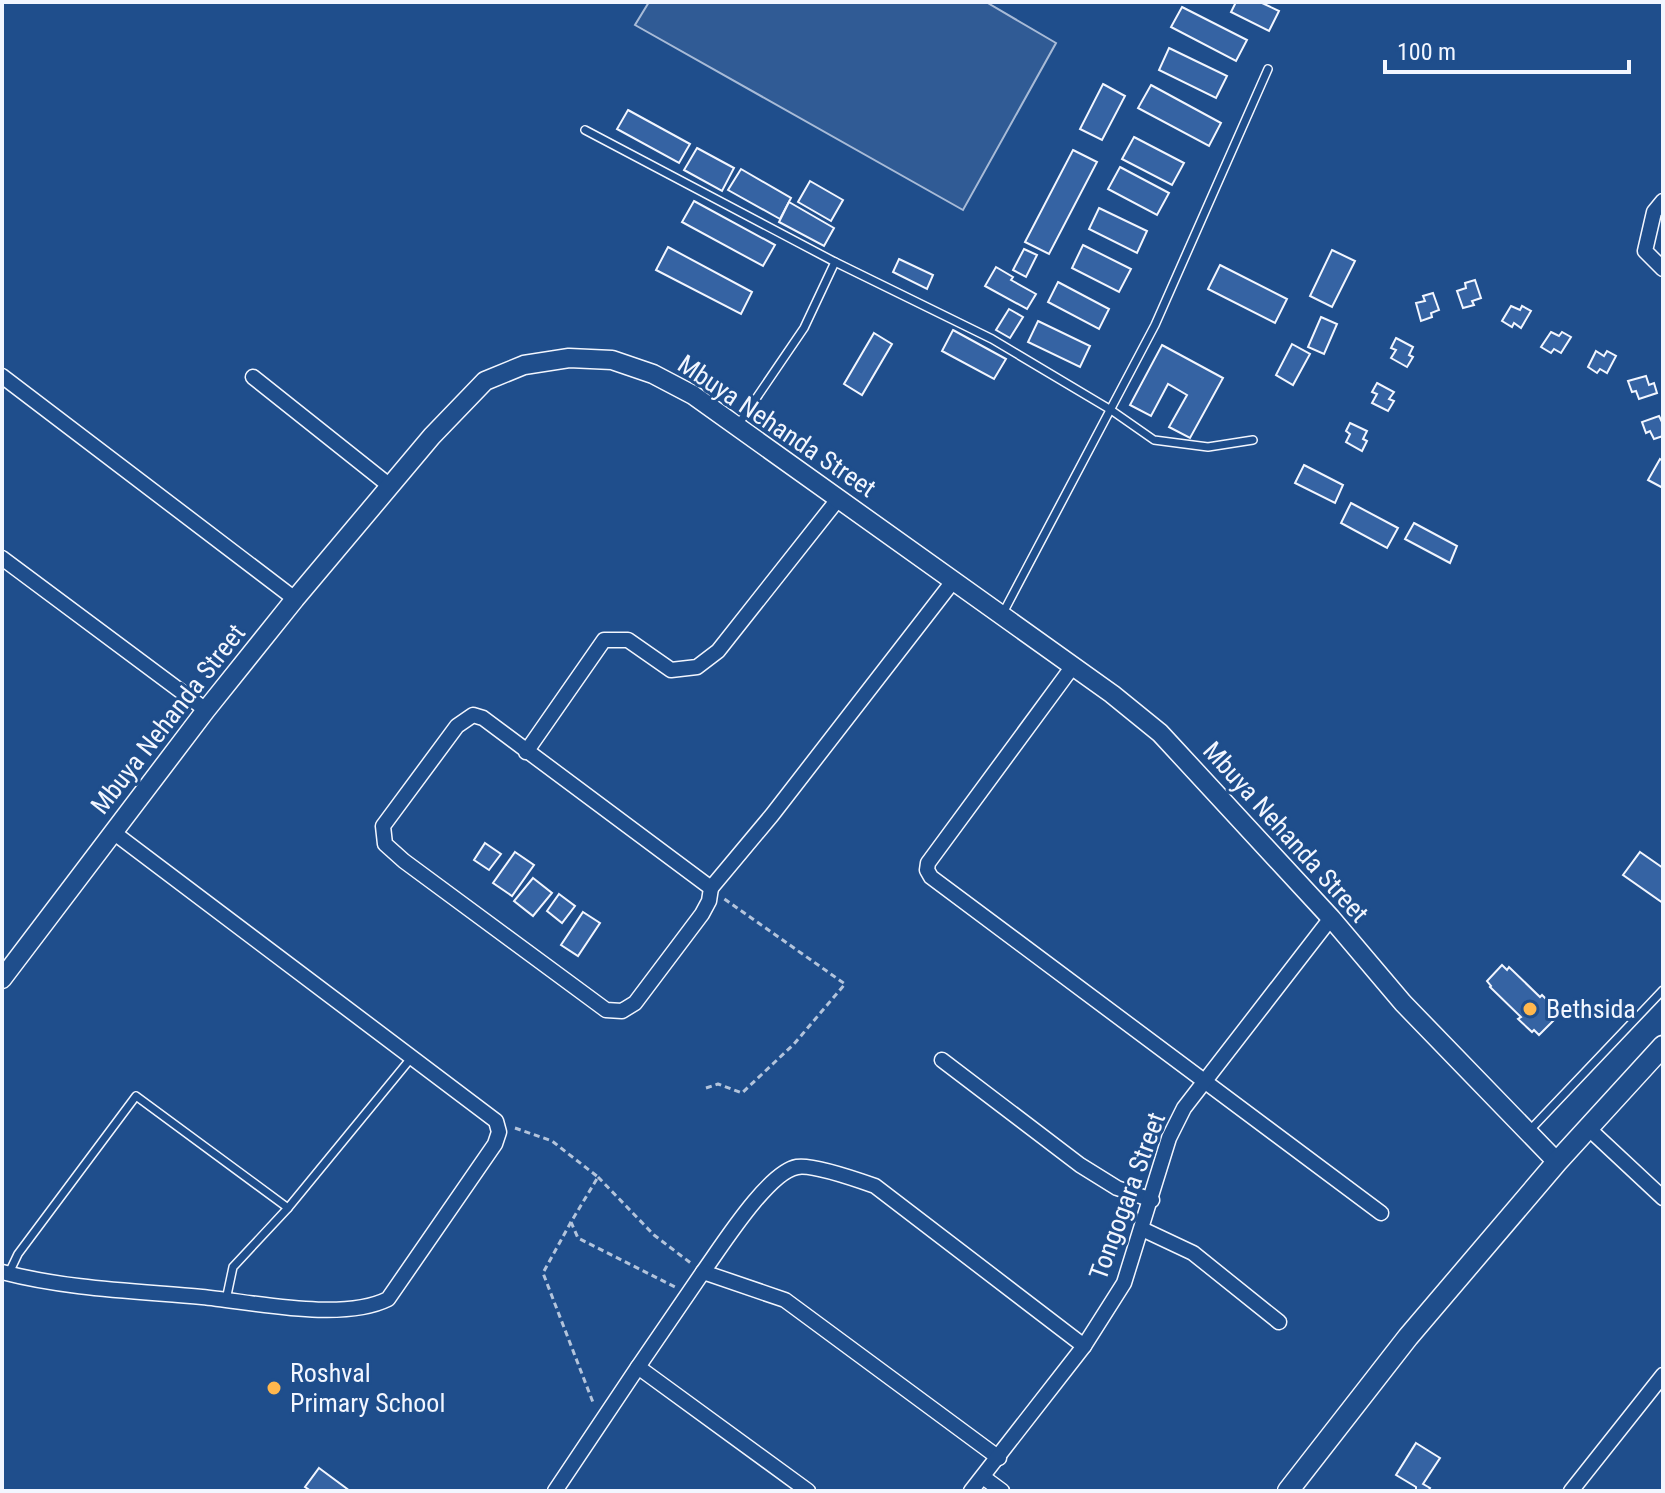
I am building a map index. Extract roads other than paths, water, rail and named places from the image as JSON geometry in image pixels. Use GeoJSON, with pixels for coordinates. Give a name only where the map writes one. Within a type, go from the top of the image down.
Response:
{"type":"FeatureCollection","features":[{"type":"Feature","properties":{"kind":"main road"},"geometry":{"type":"LineString","coordinates":[[1288,1491],[1408,1337],[1557,1162],[1663,1046]]}},
{"type":"Feature","properties":{"kind":"street"},"geometry":{"type":"LineString","coordinates":[[1663,201],[1654,212],[1645,251],[1663,269]]}},
{"type":"Feature","properties":{"kind":"street","name":"Mbuya Nehanda Street"},"geometry":{"type":"LineString","coordinates":[[2,979],[206,710],[295,599],[432,436],[485,381],[524,365],[569,358],[612,360],[653,374],[693,395],[1073,666],[1160,733],[1331,918],[1403,1003],[1557,1162]]}},
{"type":"Feature","properties":{"kind":"street"},"geometry":{"type":"LineString","coordinates":[[2,376],[295,599]]}},
{"type":"Feature","properties":{"kind":"street"},"geometry":{"type":"LineString","coordinates":[[253,377],[390,486]]}},
{"type":"Feature","properties":{"kind":"street"},"geometry":{"type":"LineString","coordinates":[[526,752],[604,640],[628,640],[671,670],[697,667],[718,651],[839,498]]}},
{"type":"Feature","properties":{"kind":"street"},"geometry":{"type":"LineString","coordinates":[[2,558],[206,710]]}},
{"type":"Feature","properties":{"kind":"street"},"geometry":{"type":"LineString","coordinates":[[711,888],[483,718],[473,715],[457,726],[383,826],[385,844],[404,861],[606,1010],[622,1011],[635,1003],[702,914],[711,888],[772,815],[954,580]]}},
{"type":"Feature","properties":{"kind":"street"},"geometry":{"type":"LineString","coordinates":[[1073,666],[928,863],[927,870],[931,877],[1381,1213]]}},
{"type":"Feature","properties":{"kind":"street"},"geometry":{"type":"LineString","coordinates":[[6,1272],[58,1284],[308,1310],[376,1305],[388,1299],[495,1144],[499,1132],[496,1121],[113,832]]}},
{"type":"Feature","properties":{"kind":"street","name":"Tongogara Street"},"geometry":{"type":"LineString","coordinates":[[971,1491],[1084,1346],[1124,1283],[1169,1138],[1184,1108],[1331,918]]}},
{"type":"Feature","properties":{"kind":"street"},"geometry":{"type":"LineString","coordinates":[[942,1060],[1080,1165],[1117,1188],[1152,1200]]}},
{"type":"Feature","properties":{"kind":"street"},"geometry":{"type":"LineString","coordinates":[[1588,1128],[1663,1198]]}},
{"type":"Feature","properties":{"kind":"street"},"geometry":{"type":"LineString","coordinates":[[558,1490],[687,1293],[772,1181],[797,1166],[839,1174],[875,1186],[1084,1346]]}},
{"type":"Feature","properties":{"kind":"street"},"geometry":{"type":"LineString","coordinates":[[1142,1229],[1193,1253],[1279,1322]]}},
{"type":"Feature","properties":{"kind":"street"},"geometry":{"type":"LineString","coordinates":[[703,1272],[785,1300],[999,1458]]}},
{"type":"Feature","properties":{"kind":"street"},"geometry":{"type":"LineString","coordinates":[[638,1367],[808,1491]]}},
{"type":"Feature","properties":{"kind":"street"},"geometry":{"type":"LineString","coordinates":[[1571,1491],[1663,1375]]}},
{"type":"Feature","properties":{"kind":"street"},"geometry":{"type":"LineString","coordinates":[[983,1477],[1002,1491]]}},
{"type":"Feature","properties":{"kind":"lane"},"geometry":{"type":"LineString","coordinates":[[1002,615],[1155,325],[1268,69]]}},
{"type":"Feature","properties":{"kind":"lane"},"geometry":{"type":"LineString","coordinates":[[585,130],[835,262],[992,339],[1111,410],[1154,440],[1208,447],[1253,440]]}},
{"type":"Feature","properties":{"kind":"lane"},"geometry":{"type":"LineString","coordinates":[[737,426],[804,328],[835,262]]}},
{"type":"Feature","properties":{"kind":"lane"},"geometry":{"type":"LineString","coordinates":[[1528,1132],[1663,990]]}},
{"type":"Feature","properties":{"kind":"lane"},"geometry":{"type":"LineString","coordinates":[[226,1300],[233,1267],[288,1208],[412,1057]]}},
{"type":"Feature","properties":{"kind":"lane"},"geometry":{"type":"LineString","coordinates":[[6,1272],[136,1096],[288,1208]]}},
{"type":"Feature","properties":{"kind":"place","name":"Bethsida"},"geometry":{"type":"Point","coordinates":[1530,1009]}},
{"type":"Feature","properties":{"kind":"place","name":"Roshval Primary School"},"geometry":{"type":"Point","coordinates":[274,1388]}}]}
